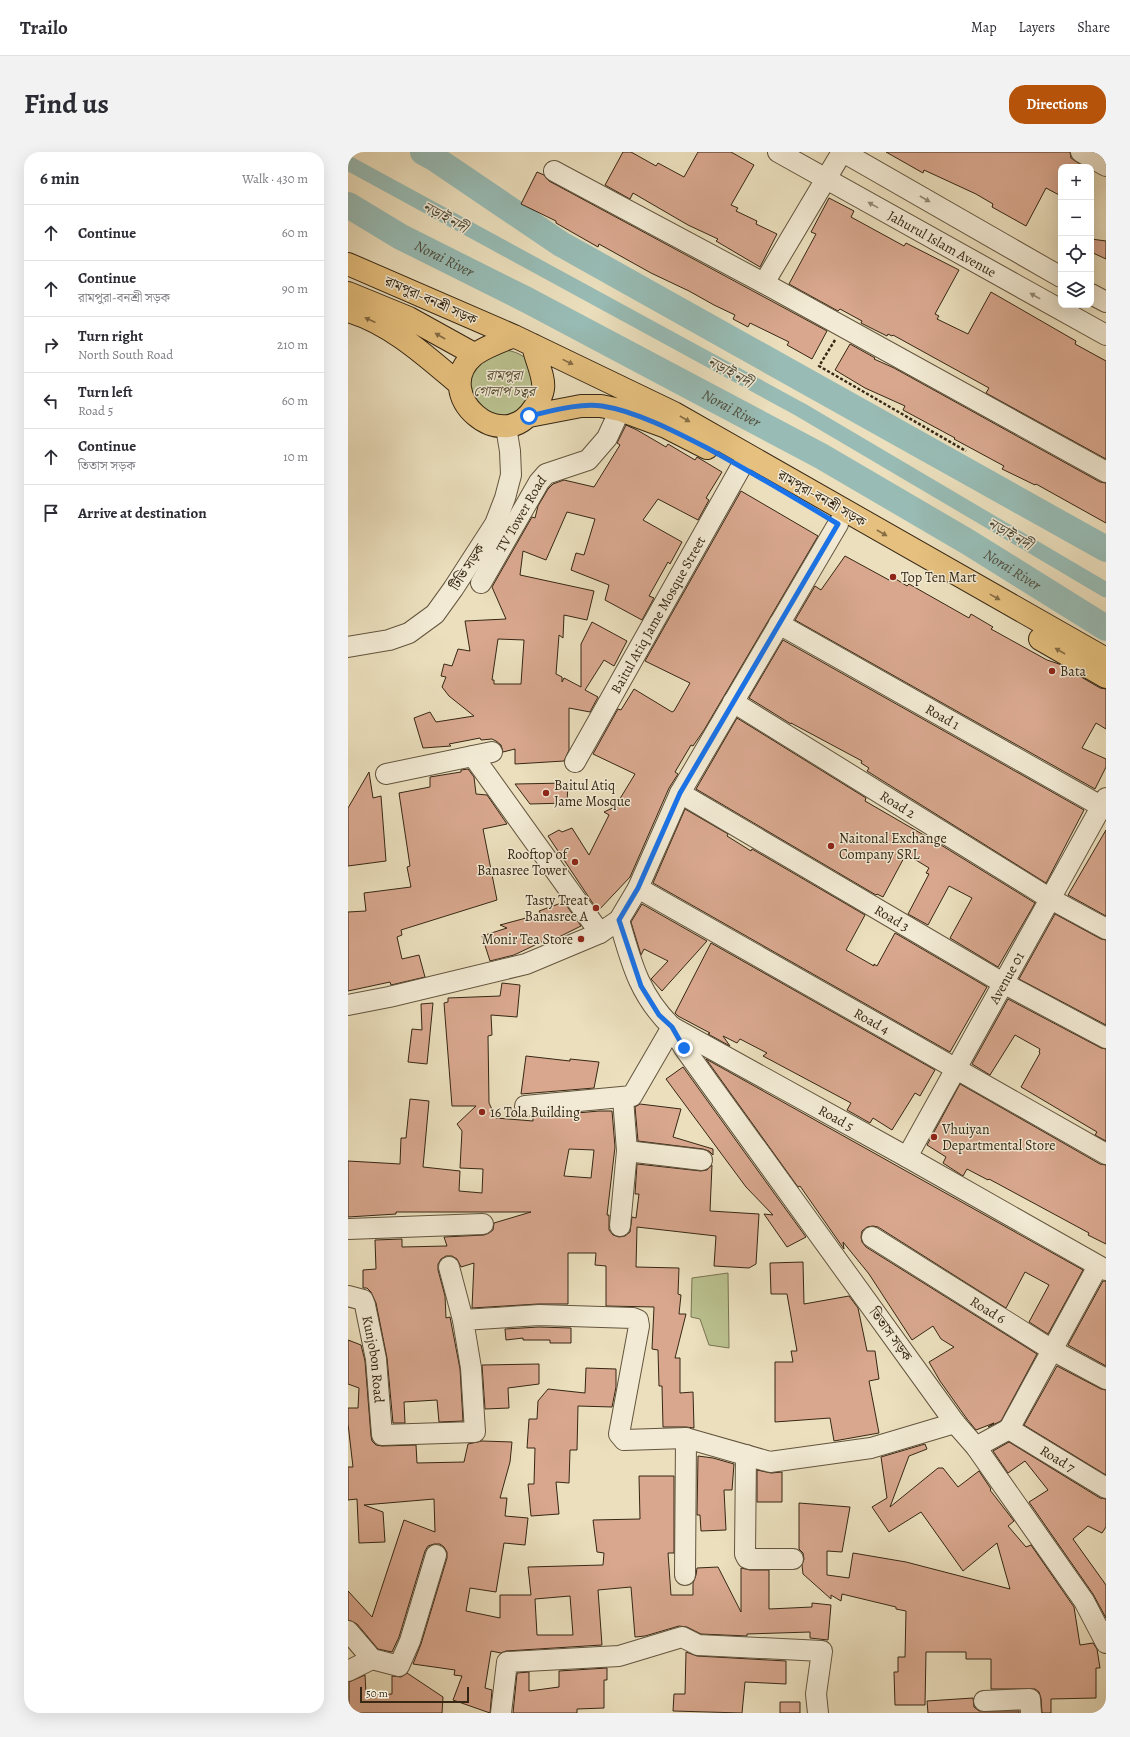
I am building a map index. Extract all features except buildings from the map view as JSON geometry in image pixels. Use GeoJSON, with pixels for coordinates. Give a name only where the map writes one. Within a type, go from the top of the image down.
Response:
{"type":"FeatureCollection","features":[{"type":"Feature","properties":{"kind":"main road","name":"রামপুরা-বনশ্রী সড়ক"},"geometry":{"type":"LineString","coordinates":[[348,264],[523,341],[674,413],[1106,659]]}},
{"type":"Feature","properties":{"kind":"main road","name":"রামপুরা-বনশ্রী সড়ক"},"geometry":{"type":"LineString","coordinates":[[348,293],[409,318],[474,354]]}},
{"type":"Feature","properties":{"kind":"main road"},"geometry":{"type":"LineString","coordinates":[[348,311],[373,321],[415,347],[459,384]]}},
{"type":"Feature","properties":{"kind":"main road"},"geometry":{"type":"LineString","coordinates":[[523,341],[535,359],[544,388],[540,399],[529,416],[506,427],[491,425],[473,414],[461,395],[459,384],[462,372],[467,362],[474,354],[523,341]]}},
{"type":"Feature","properties":{"kind":"main road","name":"রামপুরা-বনশ্রী সড়ক"},"geometry":{"type":"LineString","coordinates":[[529,416],[581,406],[601,406],[620,410],[666,427],[741,467],[1106,677]]}},
{"type":"Feature","properties":{"kind":"street","name":"Jahurul Islam Avenue"},"geometry":{"type":"LineString","coordinates":[[778,152],[1106,335]]}},
{"type":"Feature","properties":{"kind":"street","name":"Jahurul Islam Avenue"},"geometry":{"type":"LineString","coordinates":[[842,152],[1058,274]]}},
{"type":"Feature","properties":{"kind":"street"},"geometry":{"type":"LineString","coordinates":[[764,283],[842,152]]}},
{"type":"Feature","properties":{"kind":"street"},"geometry":{"type":"LineString","coordinates":[[1081,152],[1106,166]]}},
{"type":"Feature","properties":{"kind":"street"},"geometry":{"type":"LineString","coordinates":[[554,171],[764,283],[1106,472]]}},
{"type":"Feature","properties":{"kind":"street"},"geometry":{"type":"LineString","coordinates":[[1094,296],[1106,302]]}},
{"type":"Feature","properties":{"kind":"street","name":"TV Tower Road"},"geometry":{"type":"LineString","coordinates":[[481,583],[539,482],[546,474],[588,460],[607,438],[620,410]]}},
{"type":"Feature","properties":{"kind":"street","name":"টিভি সড়ক"},"geometry":{"type":"LineString","coordinates":[[348,647],[389,640],[409,633],[435,614],[453,589],[495,524],[505,498],[511,475],[510,451],[506,427]]}},
{"type":"Feature","properties":{"kind":"street","name":"Baitul Atiq Jame Mosque Street"},"geometry":{"type":"LineString","coordinates":[[575,762],[741,467]]}},
{"type":"Feature","properties":{"kind":"street"},"geometry":{"type":"LineString","coordinates":[[348,1005],[411,992],[526,964],[600,933],[619,920],[638,888],[680,793],[838,524]]}},
{"type":"Feature","properties":{"kind":"street","name":"Road 1"},"geometry":{"type":"LineString","coordinates":[[779,624],[1104,804]]}},
{"type":"Feature","properties":{"kind":"street","name":"Road 2"},"geometry":{"type":"LineString","coordinates":[[733,702],[1049,898],[1106,928]]}},
{"type":"Feature","properties":{"kind":"street"},"geometry":{"type":"LineString","coordinates":[[386,774],[492,752]]}},
{"type":"Feature","properties":{"kind":"street"},"geometry":{"type":"LineString","coordinates":[[473,756],[600,933]]}},
{"type":"Feature","properties":{"kind":"street","name":"Road 3"},"geometry":{"type":"LineString","coordinates":[[680,793],[1003,983],[1106,1038]]}},
{"type":"Feature","properties":{"kind":"street","name":"Avenue 01"},"geometry":{"type":"LineString","coordinates":[[907,1157],[1049,898],[1104,804]]}},
{"type":"Feature","properties":{"kind":"street","name":"Road 4"},"geometry":{"type":"LineString","coordinates":[[638,888],[1106,1154]]}},
{"type":"Feature","properties":{"kind":"street","name":"Road 5"},"geometry":{"type":"LineString","coordinates":[[619,920],[641,986],[659,1015],[672,1027],[907,1157],[1102,1268]]}},
{"type":"Feature","properties":{"kind":"street"},"geometry":{"type":"LineString","coordinates":[[525,1106],[632,1096],[672,1027]]}},
{"type":"Feature","properties":{"kind":"street","name":"তিতাস সড়ক"},"geometry":{"type":"LineString","coordinates":[[672,1027],[684,1048],[955,1423],[976,1447],[1084,1601],[1106,1643]]}},
{"type":"Feature","properties":{"kind":"street"},"geometry":{"type":"LineString","coordinates":[[620,1226],[627,1151],[623,1098]]}},
{"type":"Feature","properties":{"kind":"street"},"geometry":{"type":"LineString","coordinates":[[627,1151],[702,1160]]}},
{"type":"Feature","properties":{"kind":"street"},"geometry":{"type":"LineString","coordinates":[[348,1229],[484,1224]]}},
{"type":"Feature","properties":{"kind":"street","name":"Road 6"},"geometry":{"type":"LineString","coordinates":[[872,1237],[1052,1350],[1106,1379]]}},
{"type":"Feature","properties":{"kind":"street"},"geometry":{"type":"LineString","coordinates":[[449,1267],[463,1320],[539,1315],[632,1318],[638,1320],[639,1326],[619,1434],[624,1440],[686,1438],[770,1462],[871,1448],[955,1423]]}},
{"type":"Feature","properties":{"kind":"street"},"geometry":{"type":"LineString","coordinates":[[976,1447],[1009,1429],[1052,1350],[1102,1268]]}},
{"type":"Feature","properties":{"kind":"street","name":"Kunjobon Road"},"geometry":{"type":"LineString","coordinates":[[348,1296],[362,1300],[365,1305],[376,1359],[382,1435],[476,1432],[470,1368],[463,1320]]}},
{"type":"Feature","properties":{"kind":"street","name":"Road 7"},"geometry":{"type":"LineString","coordinates":[[1009,1429],[1106,1488]]}},
{"type":"Feature","properties":{"kind":"street"},"geometry":{"type":"LineString","coordinates":[[685,1575],[686,1438]]}},
{"type":"Feature","properties":{"kind":"street"},"geometry":{"type":"LineString","coordinates":[[746,1455],[745,1554],[747,1558],[750,1559],[793,1559]]}},
{"type":"Feature","properties":{"kind":"street"},"geometry":{"type":"LineString","coordinates":[[348,1631],[372,1659],[399,1666],[410,1641],[436,1555]]}},
{"type":"Feature","properties":{"kind":"street"},"geometry":{"type":"LineString","coordinates":[[501,1713],[507,1662],[619,1656],[682,1637],[698,1645],[822,1651],[816,1694],[818,1713]]}},
{"type":"Feature","properties":{"kind":"street"},"geometry":{"type":"LineString","coordinates":[[348,1671],[372,1659]]}},
{"type":"Feature","properties":{"kind":"street"},"geometry":{"type":"LineString","coordinates":[[984,1701],[1030,1699],[1031,1713]]}},
{"type":"Feature","properties":{"kind":"path"},"geometry":{"type":"LineString","coordinates":[[843,327],[819,366],[966,451]]}},
{"type":"Feature","properties":{"kind":"green space","name":"রামপুরা গোলাপ চত্বর"},"geometry":{"type":"Polygon","coordinates":[[[505,350],[515,352],[523,356],[536,371],[528,407],[501,417],[482,409],[471,392],[470,381],[478,362],[505,350]]]}},
{"type":"Feature","properties":{"kind":"green space"},"geometry":{"type":"Polygon","coordinates":[[[728,1273],[729,1348],[709,1345],[700,1319],[691,1317],[692,1278],[728,1273]]]}},
{"type":"Feature","properties":{"kind":"waterway","name":"Norai River"},"geometry":{"type":"LineString","coordinates":[[423,152],[561,244],[1106,549]]}},
{"type":"Feature","properties":{"kind":"waterway","name":"নড়াই নদী"},"geometry":{"type":"LineString","coordinates":[[348,163],[801,410],[1106,590]]}},
{"type":"Feature","properties":{"kind":"waterway","name":"Norai River"},"geometry":{"type":"LineString","coordinates":[[348,205],[401,237],[527,300],[821,456],[968,542],[1106,628]]}},
{"type":"Feature","properties":{"kind":"place","name":"Top Ten Mart"},"geometry":{"type":"Point","coordinates":[893,577]}},
{"type":"Feature","properties":{"kind":"place","name":"Bata"},"geometry":{"type":"Point","coordinates":[1052,671]}},
{"type":"Feature","properties":{"kind":"place","name":"Baitul Atiq Jame Mosque"},"geometry":{"type":"Point","coordinates":[546,793]}},
{"type":"Feature","properties":{"kind":"place","name":"Naitonal Exchange Company SRL"},"geometry":{"type":"Point","coordinates":[831,846]}},
{"type":"Feature","properties":{"kind":"place","name":"Rooftop of Banasree Tower"},"geometry":{"type":"Point","coordinates":[575,862]}},
{"type":"Feature","properties":{"kind":"place","name":"Tasty Treat Banasree A"},"geometry":{"type":"Point","coordinates":[596,908]}},
{"type":"Feature","properties":{"kind":"place","name":"Monir Tea Store"},"geometry":{"type":"Point","coordinates":[581,939]}},
{"type":"Feature","properties":{"kind":"place","name":"16 Tola Building"},"geometry":{"type":"Point","coordinates":[482,1112]}},
{"type":"Feature","properties":{"kind":"place","name":"Vhuiyan Departmental Store"},"geometry":{"type":"Point","coordinates":[934,1137]}},
{"type":"Feature","properties":{"kind":"route"},"geometry":{"type":"LineString","coordinates":[[529,416],[581,406],[601,406],[620,410],[666,427],[691,440],[741,467],[838,524],[680,793],[638,888],[619,920],[641,986],[659,1015],[672,1027],[684,1048]]}}]}
